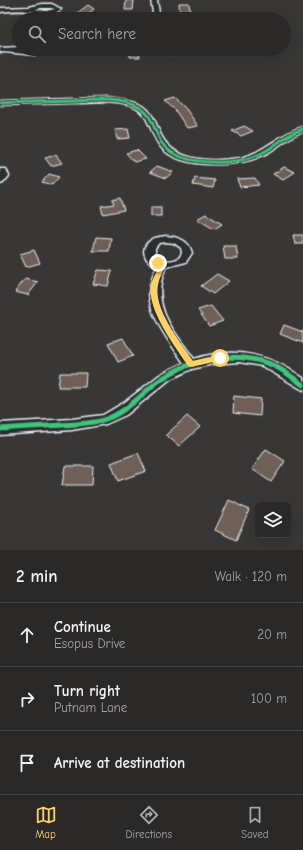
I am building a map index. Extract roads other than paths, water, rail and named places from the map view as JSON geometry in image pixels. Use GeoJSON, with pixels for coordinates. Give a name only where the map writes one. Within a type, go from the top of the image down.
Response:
{"type":"FeatureCollection","features":[{"type":"Feature","properties":{"kind":"street"},"geometry":{"type":"LineString","coordinates":[[154,0],[156,12]]}},
{"type":"Feature","properties":{"kind":"street"},"geometry":{"type":"LineString","coordinates":[[0,10],[29,9]]}},
{"type":"Feature","properties":{"kind":"street"},"geometry":{"type":"LineString","coordinates":[[0,50],[12,49]]}},
{"type":"Feature","properties":{"kind":"street"},"geometry":{"type":"LineString","coordinates":[[0,103],[107,100],[125,102],[141,108],[149,115],[164,146],[176,154],[198,161],[222,163],[244,160],[263,153],[282,139],[303,129]]}},
{"type":"Feature","properties":{"kind":"street"},"geometry":{"type":"LineString","coordinates":[[0,171],[3,171],[5,176],[0,181]]}},
{"type":"Feature","properties":{"kind":"street"},"geometry":{"type":"LineString","coordinates":[[163,264],[155,285],[154,293],[158,310],[174,339],[191,364]]}},
{"type":"Feature","properties":{"kind":"street"},"geometry":{"type":"LineString","coordinates":[[0,429],[59,426],[103,420],[116,415],[165,377],[191,364],[220,358],[243,358],[264,362],[289,375],[303,385]]}}]}
